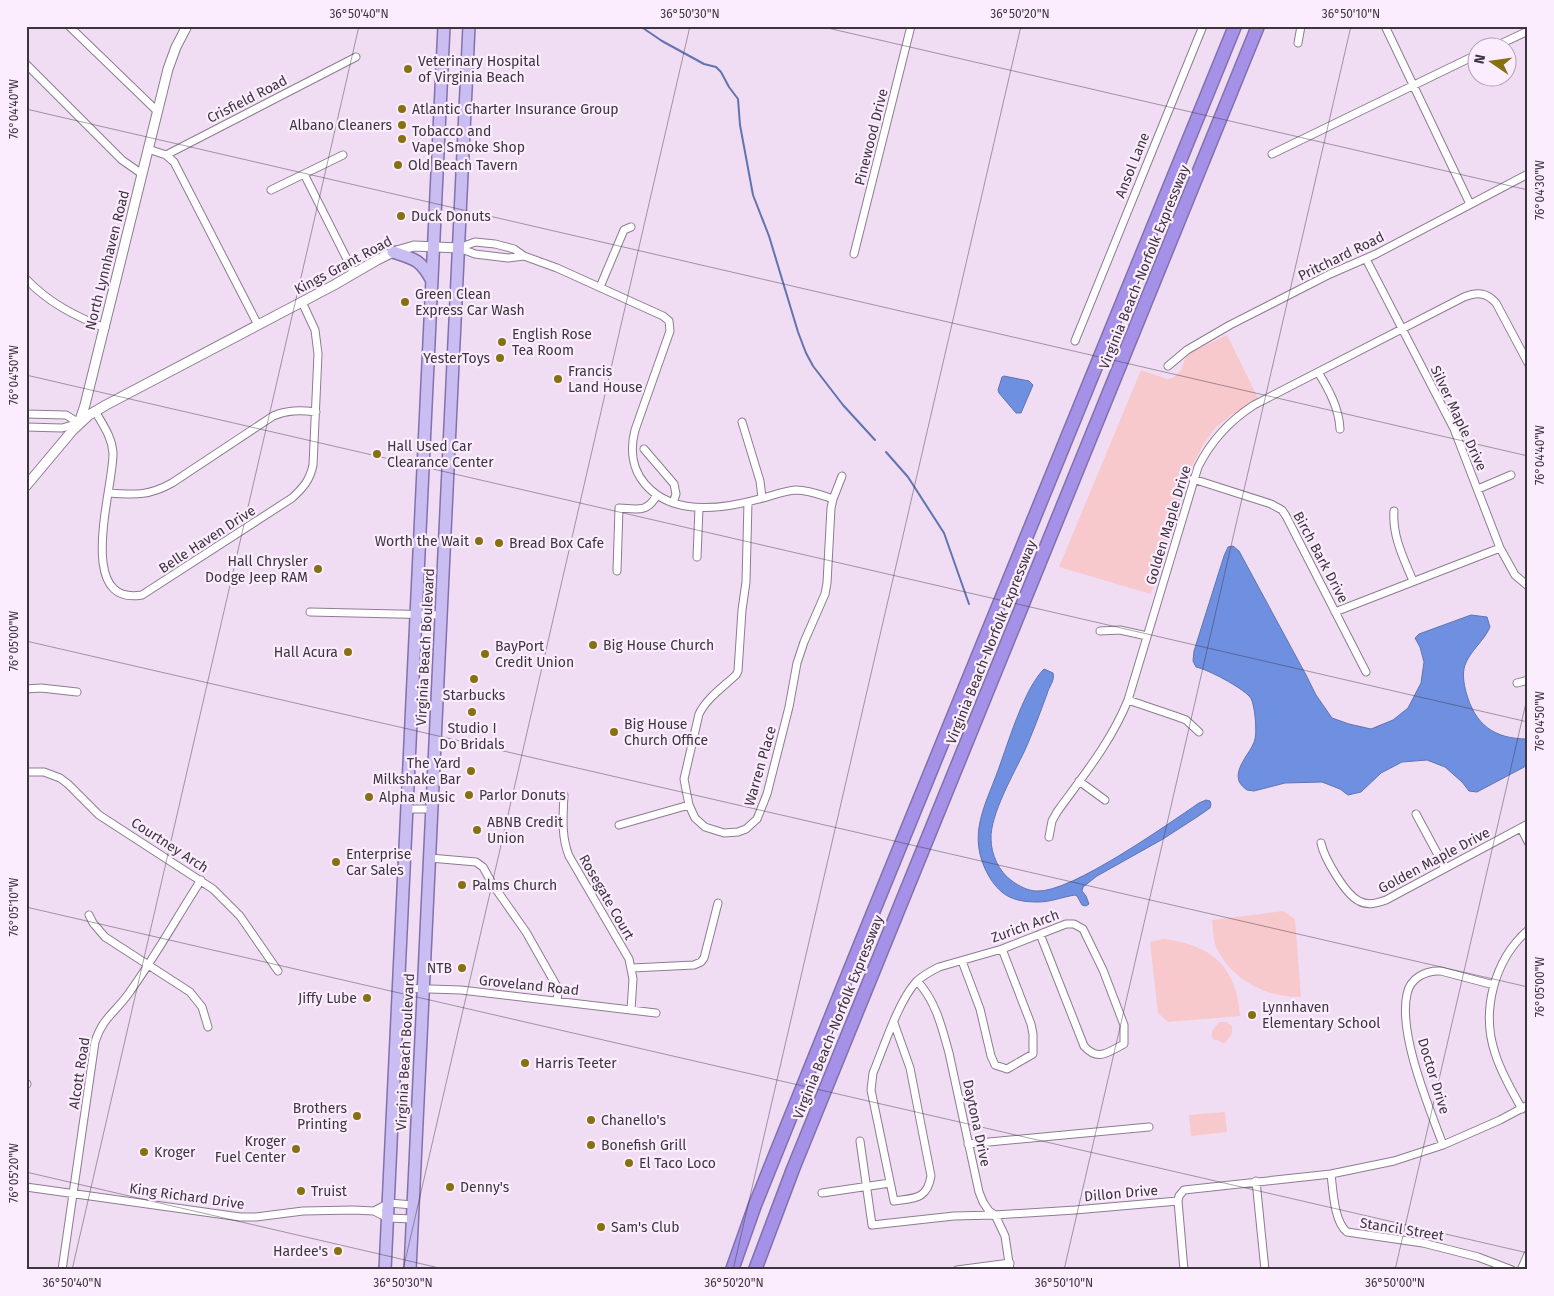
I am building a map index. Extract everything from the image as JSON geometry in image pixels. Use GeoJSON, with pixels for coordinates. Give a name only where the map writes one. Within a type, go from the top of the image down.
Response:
{"type":"FeatureCollection","features":[{"type":"Feature","properties":{"kind":"highway","name":"Virginia Beach-Norfolk Expressway"},"geometry":{"type":"LineString","coordinates":[[732,1270],[755,1205],[859,947],[1235,26]]}},
{"type":"Feature","properties":{"kind":"highway","name":"Virginia Beach-Norfolk Expressway"},"geometry":{"type":"LineString","coordinates":[[755,1270],[786,1185],[1258,26]]}},
{"type":"Feature","properties":{"kind":"main road","name":"Virginia Beach Boulevard"},"geometry":{"type":"LineString","coordinates":[[385,1270],[444,26]]}},
{"type":"Feature","properties":{"kind":"main road","name":"Virginia Beach Boulevard"},"geometry":{"type":"LineString","coordinates":[[410,1270],[469,26]]}},
{"type":"Feature","properties":{"kind":"main road"},"geometry":{"type":"LineString","coordinates":[[393,252],[424,266],[433,283]]}},
{"type":"Feature","properties":{"kind":"street"},"geometry":{"type":"LineString","coordinates":[[69,26],[157,111]]}},
{"type":"Feature","properties":{"kind":"street","name":"North Lynnhaven Road"},"geometry":{"type":"LineString","coordinates":[[26,486],[79,423],[105,328],[171,59],[187,26]]}},
{"type":"Feature","properties":{"kind":"street","name":"Pinewood Drive"},"geometry":{"type":"LineString","coordinates":[[854,254],[911,26]]}},
{"type":"Feature","properties":{"kind":"street","name":"Ansol Lane"},"geometry":{"type":"LineString","coordinates":[[1075,341],[1203,26]]}},
{"type":"Feature","properties":{"kind":"street"},"geometry":{"type":"LineString","coordinates":[[1298,43],[1301,26]]}},
{"type":"Feature","properties":{"kind":"street"},"geometry":{"type":"LineString","coordinates":[[1385,26],[1470,204]]}},
{"type":"Feature","properties":{"kind":"street"},"geometry":{"type":"LineString","coordinates":[[1513,38],[1528,31]]}},
{"type":"Feature","properties":{"kind":"street","name":"Crisfield Road"},"geometry":{"type":"LineString","coordinates":[[166,155],[356,57]]}},
{"type":"Feature","properties":{"kind":"street"},"geometry":{"type":"LineString","coordinates":[[1272,154],[1466,60]]}},
{"type":"Feature","properties":{"kind":"street"},"geometry":{"type":"LineString","coordinates":[[26,64],[122,160],[142,174]]}},
{"type":"Feature","properties":{"kind":"street"},"geometry":{"type":"LineString","coordinates":[[148,149],[166,155],[174,162],[258,325]]}},
{"type":"Feature","properties":{"kind":"street"},"geometry":{"type":"LineString","coordinates":[[271,190],[342,155]]}},
{"type":"Feature","properties":{"kind":"street"},"geometry":{"type":"LineString","coordinates":[[304,174],[354,273]]}},
{"type":"Feature","properties":{"kind":"street","name":"Pritchard Road"},"geometry":{"type":"LineString","coordinates":[[1168,366],[1187,350],[1230,325],[1330,274],[1366,259],[1528,174]]}},
{"type":"Feature","properties":{"kind":"street"},"geometry":{"type":"LineString","coordinates":[[600,287],[624,230],[631,227]]}},
{"type":"Feature","properties":{"kind":"street","name":"Kings Grant Road"},"geometry":{"type":"LineString","coordinates":[[26,427],[62,428],[79,423],[95,411],[393,252],[408,247],[434,246],[459,248],[473,242],[495,244],[514,249],[524,256],[600,287],[663,316],[669,321],[670,331],[635,430],[632,446],[632,457],[639,475],[650,490],[658,495]]}},
{"type":"Feature","properties":{"kind":"street"},"geometry":{"type":"LineString","coordinates":[[459,248],[475,254],[508,258],[524,256]]}},
{"type":"Feature","properties":{"kind":"street","name":"Silver Maple Drive"},"geometry":{"type":"LineString","coordinates":[[1366,259],[1454,429],[1500,548],[1515,574],[1528,586]]}},
{"type":"Feature","properties":{"kind":"street"},"geometry":{"type":"LineString","coordinates":[[26,280],[55,304],[83,320],[105,328]]}},
{"type":"Feature","properties":{"kind":"street","name":"Golden Maple Drive"},"geometry":{"type":"LineString","coordinates":[[1049,838],[1052,821],[1057,812],[1116,727],[1128,700],[1194,479],[1204,454],[1230,423],[1254,405],[1475,293],[1485,294],[1496,302],[1528,363]]}},
{"type":"Feature","properties":{"kind":"street","name":"Belle Haven Drive"},"geometry":{"type":"LineString","coordinates":[[95,411],[107,431],[111,443],[113,466],[102,534],[102,553],[106,577],[115,590],[121,594],[142,595],[292,498],[302,489],[311,474],[318,354],[317,338],[302,302]]}},
{"type":"Feature","properties":{"kind":"street"},"geometry":{"type":"LineString","coordinates":[[1318,372],[1332,396],[1338,412],[1340,429]]}},
{"type":"Feature","properties":{"kind":"street"},"geometry":{"type":"LineString","coordinates":[[109,492],[133,495],[154,491],[172,482],[281,412],[316,412]]}},
{"type":"Feature","properties":{"kind":"street"},"geometry":{"type":"LineString","coordinates":[[26,414],[66,415],[79,423]]}},
{"type":"Feature","properties":{"kind":"street"},"geometry":{"type":"LineString","coordinates":[[742,422],[760,480],[762,498]]}},
{"type":"Feature","properties":{"kind":"street"},"geometry":{"type":"LineString","coordinates":[[644,449],[674,484],[676,494],[673,503]]}},
{"type":"Feature","properties":{"kind":"street"},"geometry":{"type":"LineString","coordinates":[[1478,489],[1512,475]]}},
{"type":"Feature","properties":{"kind":"street","name":"Warren Place"},"geometry":{"type":"LineString","coordinates":[[748,502],[747,568],[742,610],[739,666],[736,675],[708,700],[699,714],[684,780],[690,805],[696,818],[705,827],[714,831],[729,833],[746,829],[757,819],[767,794],[782,737],[797,663],[825,594],[833,500],[842,476]]}},
{"type":"Feature","properties":{"kind":"street","name":"Birch Bark Drive"},"geometry":{"type":"LineString","coordinates":[[1194,479],[1271,504],[1282,510],[1366,672]]}},
{"type":"Feature","properties":{"kind":"street"},"geometry":{"type":"LineString","coordinates":[[617,571],[619,508],[647,508],[658,495],[673,503],[699,508],[729,506],[777,493],[798,490],[833,500]]}},
{"type":"Feature","properties":{"kind":"street"},"geometry":{"type":"LineString","coordinates":[[697,557],[699,508]]}},
{"type":"Feature","properties":{"kind":"street"},"geometry":{"type":"LineString","coordinates":[[1394,511],[1396,538],[1413,581]]}},
{"type":"Feature","properties":{"kind":"street"},"geometry":{"type":"LineString","coordinates":[[1335,612],[1500,548]]}},
{"type":"Feature","properties":{"kind":"street"},"geometry":{"type":"LineString","coordinates":[[310,612],[441,615]]}},
{"type":"Feature","properties":{"kind":"street"},"geometry":{"type":"LineString","coordinates":[[1100,631],[1120,630],[1147,636]]}},
{"type":"Feature","properties":{"kind":"street"},"geometry":{"type":"LineString","coordinates":[[1517,683],[1528,680]]}},
{"type":"Feature","properties":{"kind":"street"},"geometry":{"type":"LineString","coordinates":[[26,689],[41,688],[77,692]]}},
{"type":"Feature","properties":{"kind":"street"},"geometry":{"type":"LineString","coordinates":[[1128,700],[1178,717],[1193,725],[1199,732]]}},
{"type":"Feature","properties":{"kind":"street","name":"Courtney Arch"},"geometry":{"type":"LineString","coordinates":[[26,772],[44,772],[60,778],[99,815],[201,880],[223,898],[240,916],[278,971]]}},
{"type":"Feature","properties":{"kind":"street"},"geometry":{"type":"LineString","coordinates":[[1079,781],[1105,800]]}},
{"type":"Feature","properties":{"kind":"street","name":"Rosegate Court"},"geometry":{"type":"LineString","coordinates":[[564,795],[563,828],[565,847],[632,968],[634,979],[631,1010]]}},
{"type":"Feature","properties":{"kind":"street"},"geometry":{"type":"LineString","coordinates":[[619,825],[690,805]]}},
{"type":"Feature","properties":{"kind":"street"},"geometry":{"type":"LineString","coordinates":[[408,809],[432,810]]}},
{"type":"Feature","properties":{"kind":"street"},"geometry":{"type":"LineString","coordinates":[[1416,814],[1445,868]]}},
{"type":"Feature","properties":{"kind":"street","name":"Golden Maple Drive"},"geometry":{"type":"LineString","coordinates":[[1320,843],[1329,865],[1350,893],[1360,902],[1373,904],[1386,900],[1528,824]]}},
{"type":"Feature","properties":{"kind":"street"},"geometry":{"type":"LineString","coordinates":[[1520,828],[1528,842]]}},
{"type":"Feature","properties":{"kind":"street"},"geometry":{"type":"LineString","coordinates":[[430,858],[476,862],[483,867],[526,932],[556,985],[558,992],[557,1001]]}},
{"type":"Feature","properties":{"kind":"street","name":"Alcott Road"},"geometry":{"type":"LineString","coordinates":[[62,1270],[96,1038],[104,1021],[129,993],[201,880]]}},
{"type":"Feature","properties":{"kind":"street"},"geometry":{"type":"LineString","coordinates":[[632,968],[694,965],[701,962],[704,958],[718,903]]}},
{"type":"Feature","properties":{"kind":"street"},"geometry":{"type":"LineString","coordinates":[[89,915],[98,930],[105,936],[190,992],[202,1007],[208,1027]]}},
{"type":"Feature","properties":{"kind":"street","name":"Zurich Arch"},"geometry":{"type":"LineString","coordinates":[[917,981],[939,967],[1002,949],[1040,934],[1069,923],[1074,924],[1083,929],[1104,970],[1124,1025],[1124,1044],[1100,1056],[1090,1054],[1084,1046],[1040,934]]}},
{"type":"Feature","properties":{"kind":"street"},"geometry":{"type":"LineString","coordinates":[[1525,1107],[1499,1066],[1491,1041],[1489,1014],[1494,985],[1506,956],[1514,944],[1528,930]]}},
{"type":"Feature","properties":{"kind":"street"},"geometry":{"type":"LineString","coordinates":[[962,961],[980,1010],[991,1056],[995,1065],[1007,1069],[1033,1054],[1034,1039],[1031,1024],[1002,949]]}},
{"type":"Feature","properties":{"kind":"street","name":"Doctor Drive"},"geometry":{"type":"LineString","coordinates":[[1443,1145],[1410,1048],[1406,1012],[1407,993],[1414,980],[1422,974],[1435,970],[1494,985]]}},
{"type":"Feature","properties":{"kind":"street"},"geometry":{"type":"LineString","coordinates":[[894,1023],[910,1068],[931,1176],[929,1187],[922,1195],[894,1200],[871,1090],[871,1081],[873,1073],[894,1023],[906,996],[917,981]]}},
{"type":"Feature","properties":{"kind":"street","name":"Daytona Drive"},"geometry":{"type":"LineString","coordinates":[[917,981],[929,996],[943,1030],[950,1053],[979,1192],[989,1211],[995,1215],[1005,1236],[1010,1266]]}},
{"type":"Feature","properties":{"kind":"street","name":"Groveland Road"},"geometry":{"type":"LineString","coordinates":[[399,988],[461,990],[656,1013]]}},
{"type":"Feature","properties":{"kind":"street","name":"Dillon Drive"},"geometry":{"type":"LineString","coordinates":[[860,1141],[872,1225],[954,1216],[1075,1210],[1178,1201],[1181,1192],[1189,1189],[1331,1174],[1394,1161],[1443,1145],[1525,1107]]}},
{"type":"Feature","properties":{"kind":"street"},"geometry":{"type":"LineString","coordinates":[[968,1144],[1149,1127]]}},
{"type":"Feature","properties":{"kind":"street","name":"Stancil Street"},"geometry":{"type":"LineString","coordinates":[[1331,1174],[1338,1220],[1342,1229],[1347,1232],[1423,1243],[1471,1255],[1512,1270]]}},
{"type":"Feature","properties":{"kind":"street"},"geometry":{"type":"LineString","coordinates":[[1256,1181],[1265,1270]]}},
{"type":"Feature","properties":{"kind":"street"},"geometry":{"type":"LineString","coordinates":[[822,1193],[890,1183]]}},
{"type":"Feature","properties":{"kind":"street","name":"King Richard Drive"},"geometry":{"type":"LineString","coordinates":[[26,1187],[240,1217],[324,1210],[374,1211],[388,1218]]}},
{"type":"Feature","properties":{"kind":"street"},"geometry":{"type":"LineString","coordinates":[[1178,1201],[1184,1270]]}},
{"type":"Feature","properties":{"kind":"street"},"geometry":{"type":"LineString","coordinates":[[374,1211],[388,1203],[413,1205]]}},
{"type":"Feature","properties":{"kind":"street"},"geometry":{"type":"LineString","coordinates":[[388,1218],[412,1220]]}},
{"type":"Feature","properties":{"kind":"street"},"geometry":{"type":"LineString","coordinates":[[1521,1270],[1528,1254]]}},
{"type":"Feature","properties":{"kind":"street"},"geometry":{"type":"LineString","coordinates":[[957,1270],[1010,1266]]}},
{"type":"Feature","properties":{"kind":"shaded area"},"geometry":{"type":"Polygon","coordinates":[[[1227,335],[1258,398],[1215,428],[1203,445],[1189,472],[1151,594],[1059,567],[1141,370],[1167,379],[1173,378],[1181,370],[1187,354],[1227,335]]]}},
{"type":"Feature","properties":{"kind":"shaded area"},"geometry":{"type":"Polygon","coordinates":[[[1283,911],[1295,919],[1301,997],[1275,994],[1250,984],[1229,967],[1214,941],[1212,920],[1283,911]]]}},
{"type":"Feature","properties":{"kind":"shaded area"},"geometry":{"type":"Polygon","coordinates":[[[1164,939],[1196,947],[1219,961],[1234,984],[1240,1016],[1168,1022],[1158,1013],[1150,942],[1164,939]]]}},
{"type":"Feature","properties":{"kind":"shaded area"},"geometry":{"type":"Polygon","coordinates":[[[1219,1022],[1227,1022],[1232,1026],[1232,1034],[1225,1043],[1214,1040],[1212,1037],[1212,1031],[1219,1022]]]}},
{"type":"Feature","properties":{"kind":"shaded area"},"geometry":{"type":"Polygon","coordinates":[[[1225,1112],[1227,1132],[1191,1136],[1189,1115],[1225,1112]]]}},
{"type":"Feature","properties":{"kind":"water"},"geometry":{"type":"Polygon","coordinates":[[[1004,376],[1029,381],[1033,385],[1021,413],[1016,413],[999,393],[998,390],[1004,376]]]}},
{"type":"Feature","properties":{"kind":"water"},"geometry":{"type":"Polygon","coordinates":[[[1233,546],[1239,551],[1316,695],[1332,718],[1349,724],[1371,729],[1393,720],[1408,708],[1421,683],[1424,662],[1420,647],[1415,638],[1419,634],[1471,615],[1487,617],[1490,627],[1470,655],[1464,668],[1463,675],[1466,692],[1475,713],[1488,728],[1505,736],[1528,739],[1528,765],[1477,792],[1469,791],[1445,767],[1427,760],[1402,762],[1381,773],[1361,792],[1348,795],[1340,789],[1322,782],[1285,783],[1254,791],[1247,790],[1242,786],[1238,776],[1241,765],[1255,739],[1255,717],[1252,700],[1246,693],[1232,684],[1196,667],[1193,661],[1194,651],[1224,556],[1228,547],[1233,546]]]}},
{"type":"Feature","properties":{"kind":"water"},"geometry":{"type":"Polygon","coordinates":[[[1044,669],[1053,673],[1053,681],[1028,743],[998,806],[992,829],[991,845],[994,857],[1007,877],[1030,890],[1052,889],[1095,870],[1119,856],[1199,803],[1206,800],[1210,801],[1211,804],[1210,808],[1197,817],[1163,839],[1097,876],[1083,887],[1082,891],[1089,904],[1086,906],[1082,905],[1075,895],[1038,902],[1022,901],[1004,894],[990,878],[982,862],[979,848],[978,833],[995,777],[1024,700],[1037,677],[1044,669]]]}},
{"type":"Feature","properties":{"kind":"waterway"},"geometry":{"type":"LineString","coordinates":[[640,26],[662,41],[704,64],[716,67],[738,99],[740,125],[753,195],[769,236],[806,353],[813,366],[843,405],[875,440]]}},
{"type":"Feature","properties":{"kind":"waterway"},"geometry":{"type":"LineString","coordinates":[[886,452],[908,477],[944,533],[969,604]]}},
{"type":"Feature","properties":{"kind":"place","name":"Veterinary Hospital of Virginia Beach"},"geometry":{"type":"Point","coordinates":[408,69]}},
{"type":"Feature","properties":{"kind":"place","name":"Atlantic Charter Insurance Group"},"geometry":{"type":"Point","coordinates":[402,109]}},
{"type":"Feature","properties":{"kind":"place","name":"Albano Cleaners"},"geometry":{"type":"Point","coordinates":[402,125]}},
{"type":"Feature","properties":{"kind":"place","name":"Tobacco and Vape Smoke Shop"},"geometry":{"type":"Point","coordinates":[402,139]}},
{"type":"Feature","properties":{"kind":"place","name":"Old Beach Tavern"},"geometry":{"type":"Point","coordinates":[398,165]}},
{"type":"Feature","properties":{"kind":"place","name":"Duck Donuts"},"geometry":{"type":"Point","coordinates":[401,216]}},
{"type":"Feature","properties":{"kind":"place","name":"Green Clean Express Car Wash"},"geometry":{"type":"Point","coordinates":[405,302]}},
{"type":"Feature","properties":{"kind":"place","name":"English Rose Tea Room"},"geometry":{"type":"Point","coordinates":[502,342]}},
{"type":"Feature","properties":{"kind":"place","name":"YesterToys"},"geometry":{"type":"Point","coordinates":[500,358]}},
{"type":"Feature","properties":{"kind":"place","name":"Francis Land House"},"geometry":{"type":"Point","coordinates":[558,379]}},
{"type":"Feature","properties":{"kind":"place","name":"Hall Used Car Clearance Center"},"geometry":{"type":"Point","coordinates":[377,454]}},
{"type":"Feature","properties":{"kind":"place","name":"Worth the Wait"},"geometry":{"type":"Point","coordinates":[479,541]}},
{"type":"Feature","properties":{"kind":"place","name":"Bread Box Cafe"},"geometry":{"type":"Point","coordinates":[499,543]}},
{"type":"Feature","properties":{"kind":"place","name":"Hall Chrysler Dodge Jeep RAM"},"geometry":{"type":"Point","coordinates":[318,569]}},
{"type":"Feature","properties":{"kind":"place","name":"Big House Church"},"geometry":{"type":"Point","coordinates":[593,645]}},
{"type":"Feature","properties":{"kind":"place","name":"Hall Acura"},"geometry":{"type":"Point","coordinates":[348,652]}},
{"type":"Feature","properties":{"kind":"place","name":"BayPort Credit Union"},"geometry":{"type":"Point","coordinates":[485,654]}},
{"type":"Feature","properties":{"kind":"place","name":"Starbucks"},"geometry":{"type":"Point","coordinates":[474,679]}},
{"type":"Feature","properties":{"kind":"place","name":"Studio I Do Bridals"},"geometry":{"type":"Point","coordinates":[472,712]}},
{"type":"Feature","properties":{"kind":"place","name":"Big House Church Office"},"geometry":{"type":"Point","coordinates":[614,732]}},
{"type":"Feature","properties":{"kind":"place","name":"The Yard Milkshake Bar"},"geometry":{"type":"Point","coordinates":[471,771]}},
{"type":"Feature","properties":{"kind":"place","name":"Parlor Donuts"},"geometry":{"type":"Point","coordinates":[469,795]}},
{"type":"Feature","properties":{"kind":"place","name":"Alpha Music"},"geometry":{"type":"Point","coordinates":[369,797]}},
{"type":"Feature","properties":{"kind":"place","name":"ABNB Credit Union"},"geometry":{"type":"Point","coordinates":[477,830]}},
{"type":"Feature","properties":{"kind":"place","name":"Enterprise Car Sales"},"geometry":{"type":"Point","coordinates":[336,862]}},
{"type":"Feature","properties":{"kind":"place","name":"Palms Church"},"geometry":{"type":"Point","coordinates":[462,885]}},
{"type":"Feature","properties":{"kind":"place","name":"NTB"},"geometry":{"type":"Point","coordinates":[462,968]}},
{"type":"Feature","properties":{"kind":"place","name":"Jiffy Lube"},"geometry":{"type":"Point","coordinates":[367,998]}},
{"type":"Feature","properties":{"kind":"place","name":"Lynnhaven Elementary School"},"geometry":{"type":"Point","coordinates":[1252,1015]}},
{"type":"Feature","properties":{"kind":"place","name":"Harris Teeter"},"geometry":{"type":"Point","coordinates":[525,1063]}},
{"type":"Feature","properties":{"kind":"place","name":"Brothers Printing"},"geometry":{"type":"Point","coordinates":[357,1116]}},
{"type":"Feature","properties":{"kind":"place","name":"Chanello's"},"geometry":{"type":"Point","coordinates":[591,1120]}},
{"type":"Feature","properties":{"kind":"place","name":"Bonefish Grill"},"geometry":{"type":"Point","coordinates":[591,1145]}},
{"type":"Feature","properties":{"kind":"place","name":"Kroger Fuel Center"},"geometry":{"type":"Point","coordinates":[296,1149]}},
{"type":"Feature","properties":{"kind":"place","name":"Kroger"},"geometry":{"type":"Point","coordinates":[144,1152]}},
{"type":"Feature","properties":{"kind":"place","name":"El Taco Loco"},"geometry":{"type":"Point","coordinates":[629,1163]}},
{"type":"Feature","properties":{"kind":"place","name":"Denny's"},"geometry":{"type":"Point","coordinates":[450,1187]}},
{"type":"Feature","properties":{"kind":"place","name":"Truist"},"geometry":{"type":"Point","coordinates":[301,1191]}},
{"type":"Feature","properties":{"kind":"place","name":"Sam's Club"},"geometry":{"type":"Point","coordinates":[601,1227]}},
{"type":"Feature","properties":{"kind":"place","name":"Hardee's"},"geometry":{"type":"Point","coordinates":[338,1251]}}]}
